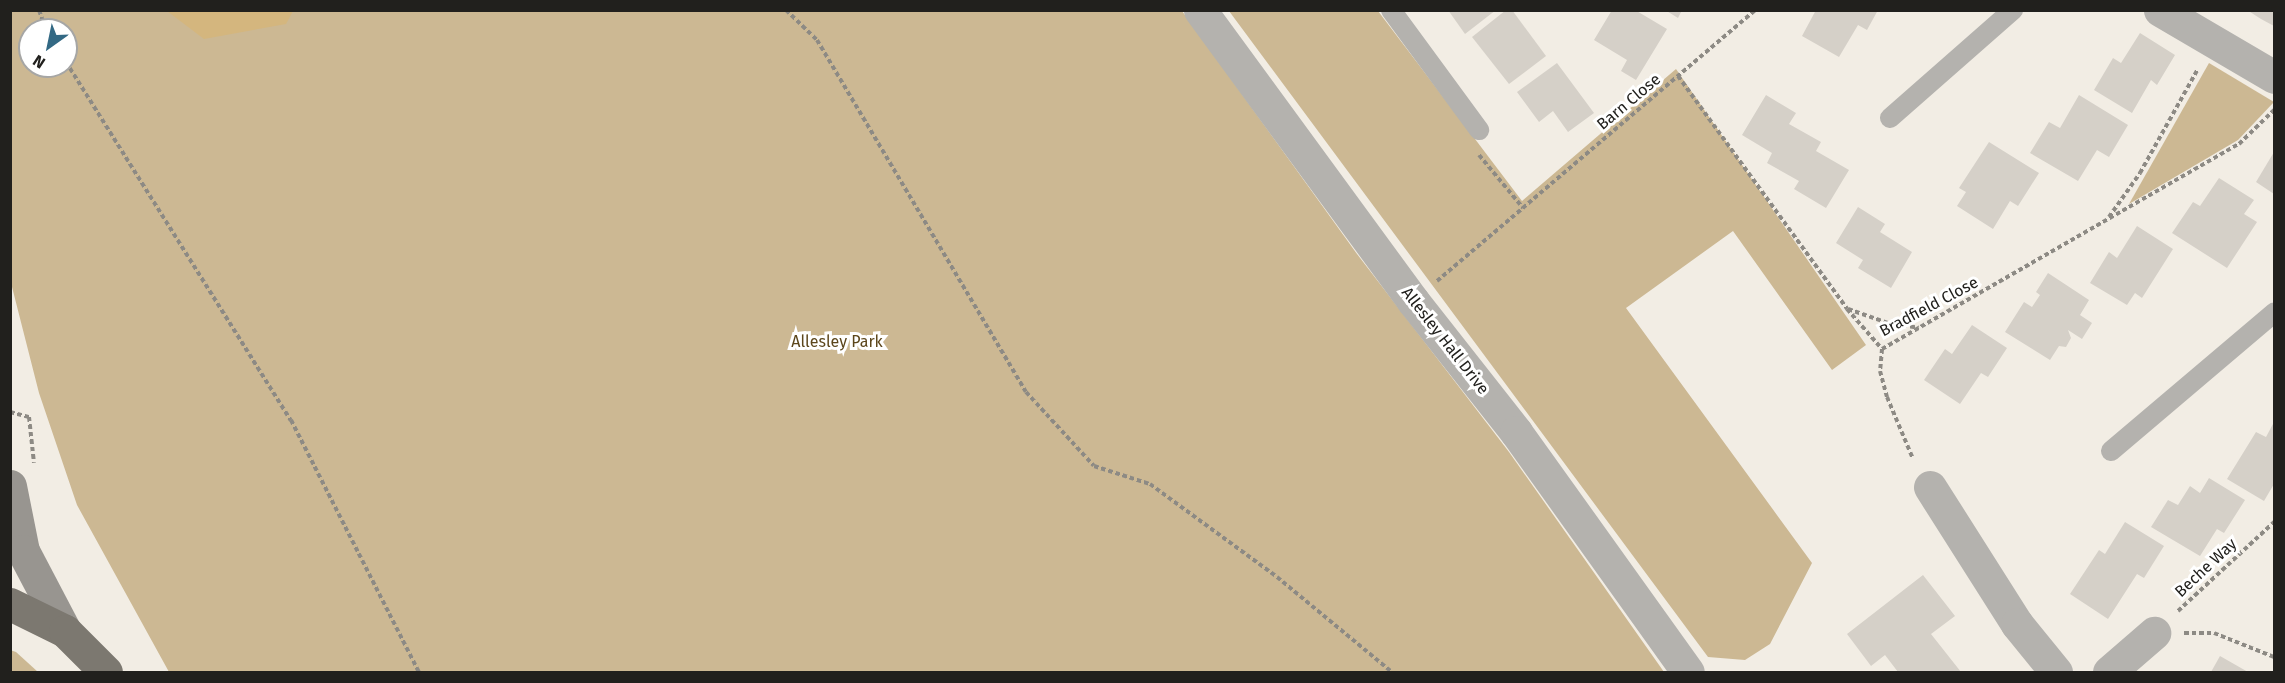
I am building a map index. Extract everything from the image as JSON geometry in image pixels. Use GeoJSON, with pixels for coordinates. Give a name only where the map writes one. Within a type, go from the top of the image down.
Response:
{"type":"FeatureCollection","features":[{"type":"Feature","properties":{"kind":"highway"},"geometry":{"type":"LineString","coordinates":[[10,604],[65,631],[106,672]]}},
{"type":"Feature","properties":{"kind":"main road"},"geometry":{"type":"LineString","coordinates":[[23,479],[23,551],[65,631]]}},
{"type":"Feature","properties":{"kind":"street","name":"Allesley Hall Drive"},"geometry":{"type":"LineString","coordinates":[[1200,10],[1413,301],[1516,432],[1688,672]]}},
{"type":"Feature","properties":{"kind":"street"},"geometry":{"type":"LineString","coordinates":[[2160,10],[2274,77]]}},
{"type":"Feature","properties":{"kind":"street"},"geometry":{"type":"LineString","coordinates":[[1930,487],[2017,624],[2056,672]]}},
{"type":"Feature","properties":{"kind":"street"},"geometry":{"type":"LineString","coordinates":[[2109,672],[2154,633]]}},
{"type":"Feature","properties":{"kind":"lane"},"geometry":{"type":"LineString","coordinates":[[1390,10],[1479,129]]}},
{"type":"Feature","properties":{"kind":"lane"},"geometry":{"type":"LineString","coordinates":[[1890,118],[2013,10]]}},
{"type":"Feature","properties":{"kind":"lane"},"geometry":{"type":"LineString","coordinates":[[2111,452],[2274,313]]}},
{"type":"Feature","properties":{"kind":"path"},"geometry":{"type":"LineString","coordinates":[[786,10],[818,40],[1026,392],[1094,466],[1150,484],[1277,577],[1392,672]]}},
{"type":"Feature","properties":{"kind":"path","name":"Barn Close"},"geometry":{"type":"LineString","coordinates":[[1441,278],[1755,10]]}},
{"type":"Feature","properties":{"kind":"path"},"geometry":{"type":"LineString","coordinates":[[2107,220],[2140,173],[2213,40]]}},
{"type":"Feature","properties":{"kind":"path","name":"Bradfield Close"},"geometry":{"type":"LineString","coordinates":[[1678,76],[1847,309],[1882,349],[2239,144],[2274,110]]}},
{"type":"Feature","properties":{"kind":"path"},"geometry":{"type":"LineString","coordinates":[[76,78],[291,420],[418,672]]}},
{"type":"Feature","properties":{"kind":"path"},"geometry":{"type":"LineString","coordinates":[[1479,129],[1471,141],[1521,209]]}},
{"type":"Feature","properties":{"kind":"path"},"geometry":{"type":"LineString","coordinates":[[1847,309],[1888,323],[1921,328]]}},
{"type":"Feature","properties":{"kind":"path"},"geometry":{"type":"LineString","coordinates":[[1882,349],[1880,371],[1887,397],[1918,470],[1930,487]]}},
{"type":"Feature","properties":{"kind":"path"},"geometry":{"type":"LineString","coordinates":[[10,412],[29,417],[23,479]]}},
{"type":"Feature","properties":{"kind":"path","name":"Beche Way"},"geometry":{"type":"LineString","coordinates":[[2154,633],[2274,522]]}},
{"type":"Feature","properties":{"kind":"path"},"geometry":{"type":"LineString","coordinates":[[2154,633],[2214,633],[2274,657]]}},
{"type":"Feature","properties":{"kind":"green space","name":"Allesley Park"},"geometry":{"type":"Polygon","coordinates":[[[10,11],[1182,11],[1357,254],[1509,452],[1664,672],[169,672],[77,505],[39,393],[11,283],[10,11]]]}},
{"type":"Feature","properties":{"kind":"green space"},"geometry":{"type":"Polygon","coordinates":[[[1229,11],[1378,11],[1522,201],[1676,69],[1866,345],[1832,370],[1733,231],[1626,308],[1812,563],[1770,644],[1745,660],[1708,657],[1229,11]]]}},
{"type":"Feature","properties":{"kind":"green space"},"geometry":{"type":"Polygon","coordinates":[[[2209,63],[2274,102],[2238,140],[2129,204],[2209,63]]]}},
{"type":"Feature","properties":{"kind":"green space"},"geometry":{"type":"Polygon","coordinates":[[[10,650],[16,652],[38,672],[11,672],[10,650]]]}},
{"type":"Feature","properties":{"kind":"shaded area"},"geometry":{"type":"Polygon","coordinates":[[[167,11],[293,11],[286,24],[204,39],[167,11]]]}},
{"type":"Feature","properties":{"kind":"building"},"geometry":{"type":"Polygon","coordinates":[[[1448,10],[1496,10],[1465,34],[1448,10]]]}},
{"type":"Feature","properties":{"kind":"building"},"geometry":{"type":"Polygon","coordinates":[[[1506,10],[1512,10],[1546,56],[1509,84],[1472,37],[1506,10]]]}},
{"type":"Feature","properties":{"kind":"building"},"geometry":{"type":"Polygon","coordinates":[[[1612,10],[1635,10],[1667,29],[1636,80],[1621,71],[1627,60],[1594,40],[1612,10]]]}},
{"type":"Feature","properties":{"kind":"building"},"geometry":{"type":"Polygon","coordinates":[[[1665,10],[1682,10],[1678,18],[1665,10]]]}},
{"type":"Feature","properties":{"kind":"building"},"geometry":{"type":"Polygon","coordinates":[[[1816,10],[1878,10],[1867,30],[1858,25],[1839,57],[1802,36],[1816,10]]]}},
{"type":"Feature","properties":{"kind":"building"},"geometry":{"type":"Polygon","coordinates":[[[2247,10],[2274,10],[2274,26],[2261,19],[2247,10]]]}},
{"type":"Feature","properties":{"kind":"building"},"geometry":{"type":"Polygon","coordinates":[[[2140,33],[2175,55],[2157,85],[2151,80],[2132,113],[2094,90],[2113,58],[2121,63],[2140,33]]]}},
{"type":"Feature","properties":{"kind":"building"},"geometry":{"type":"Polygon","coordinates":[[[1557,63],[1594,113],[1568,132],[1553,111],[1539,122],[1517,92],[1557,63]]]}},
{"type":"Feature","properties":{"kind":"building"},"geometry":{"type":"Polygon","coordinates":[[[1766,95],[1796,113],[1789,124],[1821,142],[1816,151],[1849,170],[1826,208],[1794,189],[1799,181],[1767,163],[1772,153],[1742,135],[1766,95]]]}},
{"type":"Feature","properties":{"kind":"building"},"geometry":{"type":"Polygon","coordinates":[[[2079,95],[2128,125],[2109,157],[2097,150],[2078,181],[2030,153],[2049,122],[2060,128],[2079,95]]]}},
{"type":"Feature","properties":{"kind":"building"},"geometry":{"type":"Polygon","coordinates":[[[1989,142],[2039,173],[2018,206],[2010,201],[1993,229],[1957,206],[1966,192],[1959,188],[1989,142]]]}},
{"type":"Feature","properties":{"kind":"building"},"geometry":{"type":"Polygon","coordinates":[[[2274,152],[2274,194],[2256,182],[2274,152]]]}},
{"type":"Feature","properties":{"kind":"building"},"geometry":{"type":"Polygon","coordinates":[[[2219,178],[2254,200],[2244,214],[2257,222],[2227,268],[2172,233],[2193,202],[2200,206],[2219,178]]]}},
{"type":"Feature","properties":{"kind":"building"},"geometry":{"type":"Polygon","coordinates":[[[1858,207],[1885,224],[1880,232],[1912,252],[1891,288],[1858,268],[1863,260],[1836,243],[1858,207]]]}},
{"type":"Feature","properties":{"kind":"building"},"geometry":{"type":"Polygon","coordinates":[[[2137,226],[2173,249],[2142,298],[2135,293],[2127,305],[2090,283],[2109,252],[2117,258],[2137,226]]]}},
{"type":"Feature","properties":{"kind":"building"},"geometry":{"type":"Polygon","coordinates":[[[2048,273],[2089,300],[2080,315],[2092,323],[2082,339],[2068,330],[2071,338],[2066,347],[2059,346],[2050,360],[2005,332],[2024,302],[2032,307],[2040,295],[2036,292],[2048,273]]]}},
{"type":"Feature","properties":{"kind":"building"},"geometry":{"type":"Polygon","coordinates":[[[1972,325],[2007,348],[1988,377],[1981,373],[1960,404],[1924,380],[1945,349],[1952,354],[1972,325]]]}},
{"type":"Feature","properties":{"kind":"building"},"geometry":{"type":"Polygon","coordinates":[[[2274,422],[2274,484],[2264,501],[2227,479],[2256,432],[2266,437],[2274,422]]]}},
{"type":"Feature","properties":{"kind":"building"},"geometry":{"type":"Polygon","coordinates":[[[2209,478],[2245,500],[2224,533],[2217,529],[2200,556],[2151,527],[2168,500],[2178,505],[2190,486],[2200,493],[2209,478]]]}},
{"type":"Feature","properties":{"kind":"building"},"geometry":{"type":"Polygon","coordinates":[[[2125,522],[2164,546],[2144,578],[2137,574],[2108,619],[2070,594],[2099,550],[2105,554],[2125,522]]]}},
{"type":"Feature","properties":{"kind":"building"},"geometry":{"type":"Polygon","coordinates":[[[1923,575],[1955,616],[1931,634],[1961,672],[1898,672],[1885,655],[1871,666],[1847,634],[1923,575]]]}},
{"type":"Feature","properties":{"kind":"building"},"geometry":{"type":"Polygon","coordinates":[[[2220,656],[2248,672],[2211,672],[2220,656]]]}}]}
